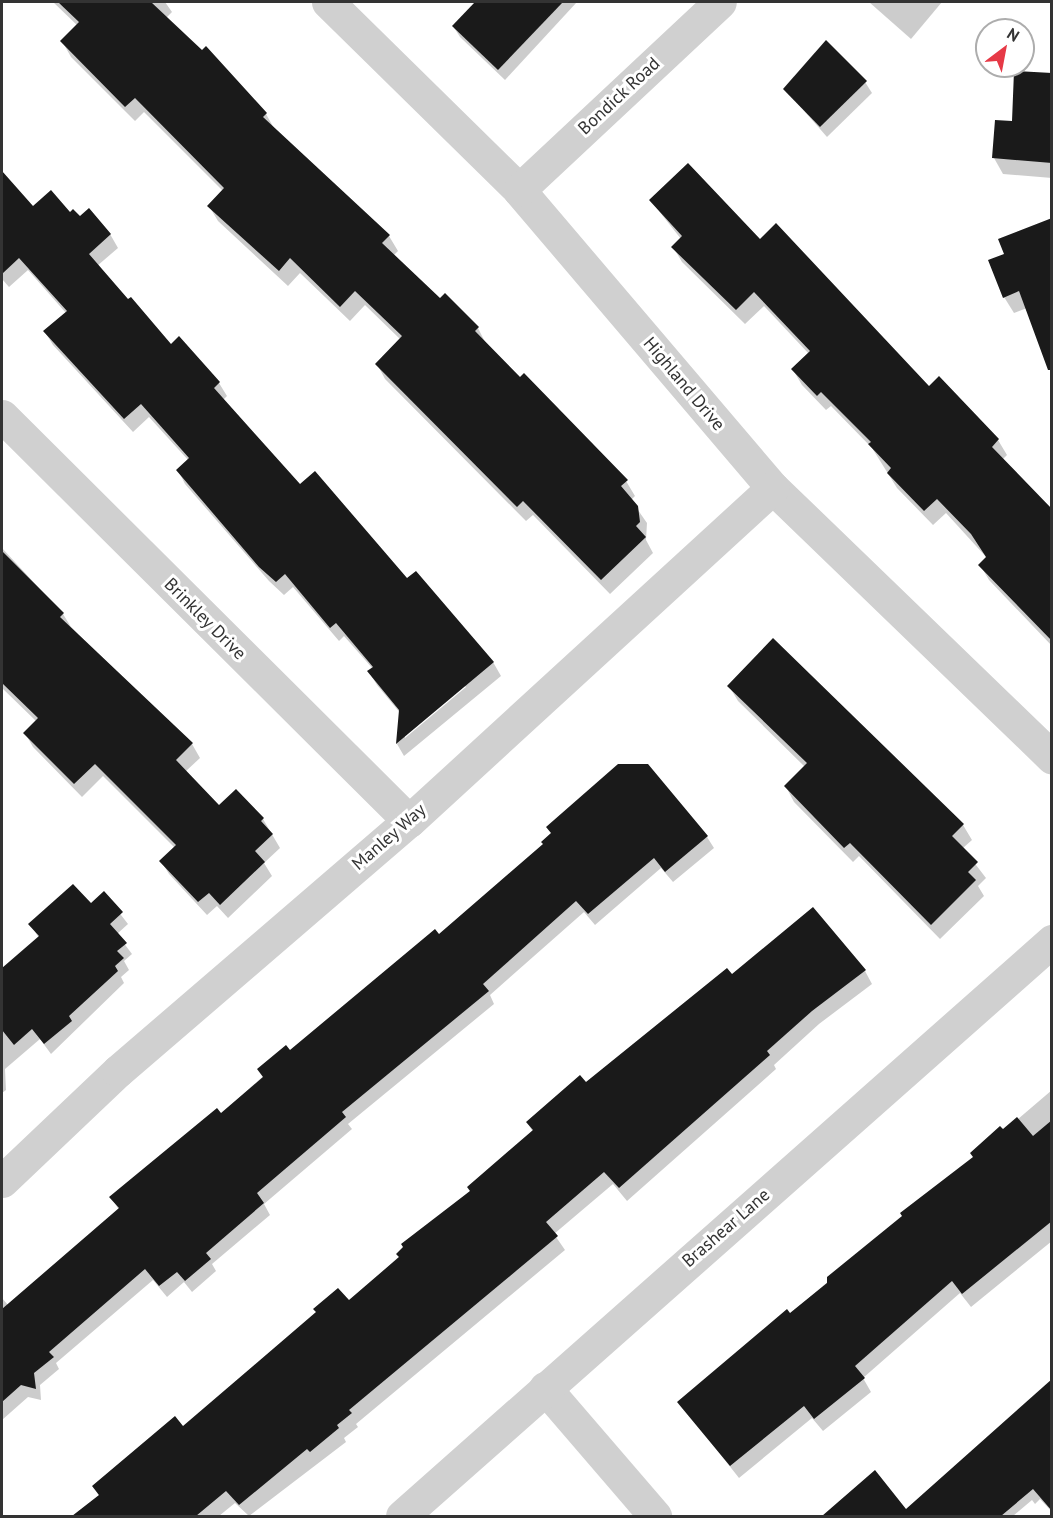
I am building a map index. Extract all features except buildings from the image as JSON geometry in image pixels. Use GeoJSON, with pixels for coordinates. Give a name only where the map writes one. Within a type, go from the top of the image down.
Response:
{"type":"FeatureCollection","features":[{"type":"Feature","properties":{"kind":"street","name":"Highland Drive"},"geometry":{"type":"LineString","coordinates":[[328,2],[519,190],[773,488],[1052,757]]}},
{"type":"Feature","properties":{"kind":"street","name":"Bondick Road"},"geometry":{"type":"LineString","coordinates":[[519,190],[720,2]]}},
{"type":"Feature","properties":{"kind":"street","name":"Brinkley Drive"},"geometry":{"type":"LineString","coordinates":[[2,416],[409,821]]}},
{"type":"Feature","properties":{"kind":"street","name":"Manley Way"},"geometry":{"type":"LineString","coordinates":[[2,1181],[118,1071],[409,821],[773,488]]}},
{"type":"Feature","properties":{"kind":"street","name":"Brashear Lane"},"geometry":{"type":"LineString","coordinates":[[402,1516],[1052,941]]}},
{"type":"Feature","properties":{"kind":"street"},"geometry":{"type":"LineString","coordinates":[[545,1388],[655,1516]]}}]}
